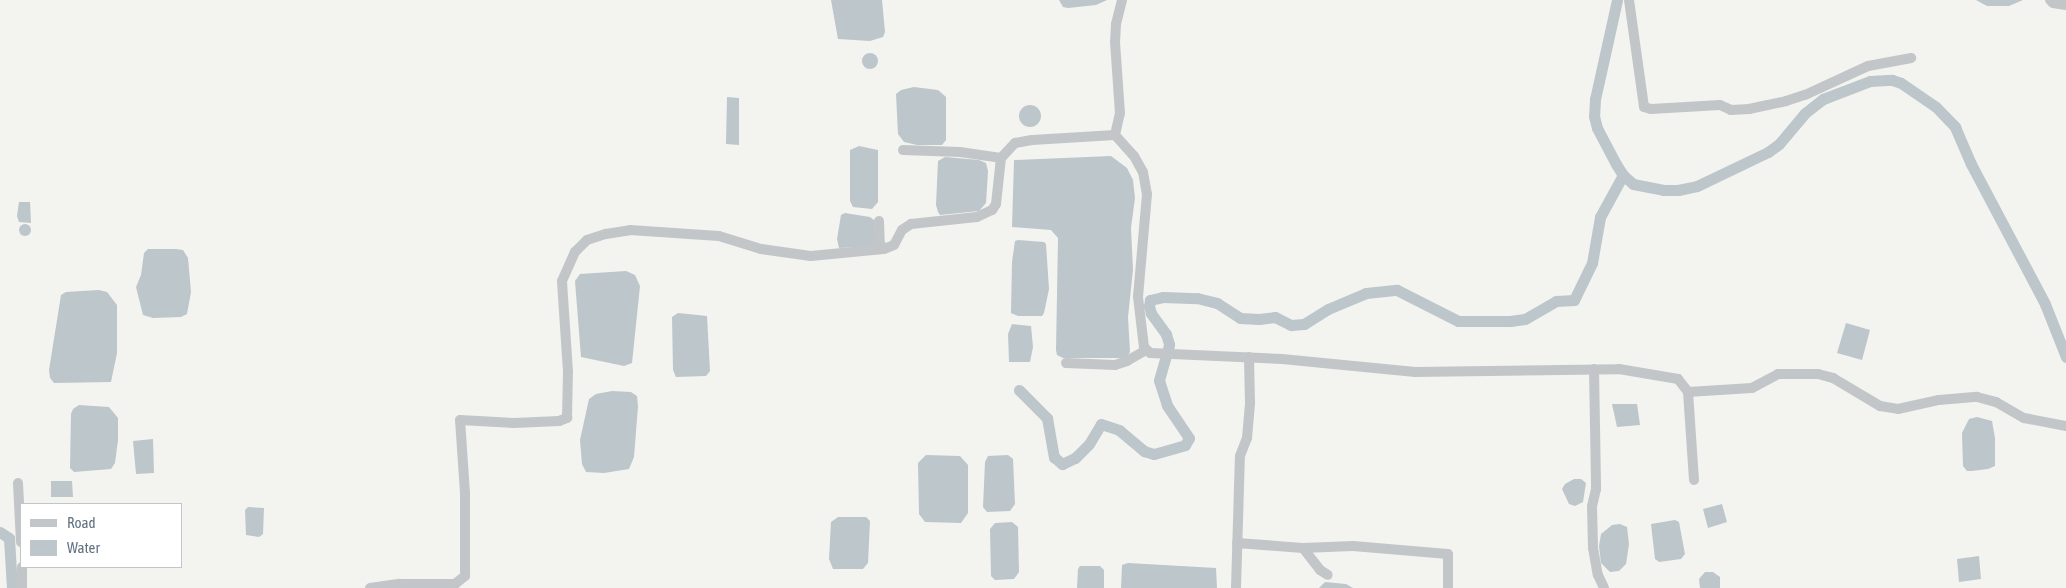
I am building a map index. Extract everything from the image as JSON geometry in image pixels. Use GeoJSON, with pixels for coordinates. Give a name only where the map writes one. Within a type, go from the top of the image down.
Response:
{"type":"FeatureCollection","features":[{"type":"Feature","properties":{"kind":"street"},"geometry":{"type":"LineString","coordinates":[[1115,136],[1120,113],[1115,42],[1116,24],[1122,0]]}},
{"type":"Feature","properties":{"kind":"street"},"geometry":{"type":"LineString","coordinates":[[1629,0],[1644,107],[1651,109],[1720,104],[1731,110],[1749,109],[1786,102],[1868,66],[1911,58]]}},
{"type":"Feature","properties":{"kind":"street"},"geometry":{"type":"LineString","coordinates":[[2050,0],[2053,3],[2066,5]]}},
{"type":"Feature","properties":{"kind":"street"},"geometry":{"type":"LineString","coordinates":[[370,588],[456,584],[465,576],[465,493],[460,420],[514,422],[559,421],[567,418],[568,372],[562,281],[575,252],[587,240],[606,234],[630,230],[719,236],[760,249],[811,256],[884,249],[894,245],[902,230],[911,224],[977,217],[992,210],[996,204],[1001,158],[1015,143],[1032,140],[1115,136],[1134,156],[1143,172],[1147,194],[1138,297],[1142,336],[1146,350],[1150,353],[1349,364],[1415,372],[1620,369],[1678,379],[1688,392],[1694,480]]}},
{"type":"Feature","properties":{"kind":"street"},"geometry":{"type":"LineString","coordinates":[[903,150],[960,152],[1001,158]]}},
{"type":"Feature","properties":{"kind":"street"},"geometry":{"type":"LineString","coordinates":[[879,221],[880,244],[884,249]]}},
{"type":"Feature","properties":{"kind":"street"},"geometry":{"type":"LineString","coordinates":[[1066,363],[1115,365],[1127,361],[1146,350]]}},
{"type":"Feature","properties":{"kind":"street"},"geometry":{"type":"LineString","coordinates":[[1236,588],[1240,456],[1247,438],[1250,402],[1249,357]]}},
{"type":"Feature","properties":{"kind":"street"},"geometry":{"type":"LineString","coordinates":[[1594,369],[1596,488],[1592,506],[1593,548],[1598,576],[1604,588]]}},
{"type":"Feature","properties":{"kind":"street"},"geometry":{"type":"LineString","coordinates":[[1688,392],[1742,390],[1757,386],[1778,374],[1818,374],[1833,378],[1880,406],[1898,409],[1939,400],[1976,397],[1996,402],[2024,418],[2066,426]]}},
{"type":"Feature","properties":{"kind":"street"},"geometry":{"type":"LineString","coordinates":[[18,483],[20,522]]}},
{"type":"Feature","properties":{"kind":"street"},"geometry":{"type":"LineString","coordinates":[[1236,542],[1303,548],[1352,546],[1448,554],[1448,588]]}},
{"type":"Feature","properties":{"kind":"street"},"geometry":{"type":"LineString","coordinates":[[1303,548],[1320,570],[1328,575]]}},
{"type":"Feature","properties":{"kind":"street"},"geometry":{"type":"LineString","coordinates":[[22,568],[22,588]]}},
{"type":"Feature","properties":{"kind":"water"},"geometry":{"type":"Polygon","coordinates":[[[831,0],[882,0],[885,32],[883,37],[870,41],[838,39],[831,0]]]}},
{"type":"Feature","properties":{"kind":"water"},"geometry":{"type":"Polygon","coordinates":[[[1059,0],[1107,0],[1096,5],[1068,8],[1063,7],[1059,0]]]}},
{"type":"Feature","properties":{"kind":"water"},"geometry":{"type":"Polygon","coordinates":[[[1976,0],[2023,0],[2009,6],[1987,6],[1976,0]]]}},
{"type":"Feature","properties":{"kind":"water"},"geometry":{"type":"Polygon","coordinates":[[[870,53],[876,55],[878,61],[876,67],[870,69],[864,67],[862,61],[864,55],[870,53]]]}},
{"type":"Feature","properties":{"kind":"water"},"geometry":{"type":"Polygon","coordinates":[[[914,87],[938,90],[946,97],[946,140],[942,145],[917,145],[904,142],[898,134],[896,94],[901,90],[914,87]]]}},
{"type":"Feature","properties":{"kind":"water"},"geometry":{"type":"Polygon","coordinates":[[[727,97],[739,98],[739,145],[726,144],[727,97]]]}},
{"type":"Feature","properties":{"kind":"water"},"geometry":{"type":"Polygon","coordinates":[[[1030,105],[1040,112],[1041,116],[1034,126],[1030,127],[1020,120],[1019,116],[1026,106],[1030,105]]]}},
{"type":"Feature","properties":{"kind":"water"},"geometry":{"type":"Polygon","coordinates":[[[859,146],[878,150],[878,202],[872,209],[853,207],[850,201],[850,150],[859,146]]]}},
{"type":"Feature","properties":{"kind":"water"},"geometry":{"type":"Polygon","coordinates":[[[1111,156],[1127,168],[1133,180],[1135,198],[1131,228],[1133,270],[1128,317],[1130,352],[1126,358],[1063,358],[1057,355],[1056,350],[1058,238],[1051,230],[1012,227],[1014,160],[1111,156]]]}},
{"type":"Feature","properties":{"kind":"water"},"geometry":{"type":"Polygon","coordinates":[[[945,157],[979,160],[986,163],[988,171],[986,203],[979,211],[940,215],[938,212],[936,205],[938,161],[945,157]]]}},
{"type":"Feature","properties":{"kind":"water"},"geometry":{"type":"Polygon","coordinates":[[[19,202],[30,202],[31,223],[19,222],[17,216],[19,202]]]}},
{"type":"Feature","properties":{"kind":"water"},"geometry":{"type":"Polygon","coordinates":[[[845,213],[870,217],[874,220],[876,241],[874,246],[839,248],[837,239],[841,215],[845,213]]]}},
{"type":"Feature","properties":{"kind":"water"},"geometry":{"type":"Polygon","coordinates":[[[23,224],[27,224],[31,230],[27,236],[23,236],[19,232],[19,228],[23,224]]]}},
{"type":"Feature","properties":{"kind":"water"},"geometry":{"type":"Polygon","coordinates":[[[1015,241],[1044,242],[1046,244],[1049,289],[1042,316],[1018,316],[1011,313],[1012,262],[1015,241]]]}},
{"type":"Feature","properties":{"kind":"water"},"geometry":{"type":"Polygon","coordinates":[[[148,249],[183,250],[188,258],[191,292],[187,314],[181,317],[153,318],[143,315],[136,287],[141,275],[144,253],[148,249]]]}},
{"type":"Feature","properties":{"kind":"water"},"geometry":{"type":"Polygon","coordinates":[[[626,271],[635,275],[640,286],[632,363],[624,366],[581,357],[575,281],[580,274],[626,271]]]}},
{"type":"Feature","properties":{"kind":"water"},"geometry":{"type":"Polygon","coordinates":[[[99,290],[107,292],[117,305],[117,353],[111,382],[54,383],[50,378],[49,370],[61,295],[66,292],[99,290]]]}},
{"type":"Feature","properties":{"kind":"water"},"geometry":{"type":"Polygon","coordinates":[[[678,313],[707,316],[710,371],[706,376],[676,377],[673,370],[672,317],[678,313]]]}},
{"type":"Feature","properties":{"kind":"water"},"geometry":{"type":"Polygon","coordinates":[[[1846,323],[1870,330],[1862,360],[1837,353],[1846,323]]]}},
{"type":"Feature","properties":{"kind":"water"},"geometry":{"type":"Polygon","coordinates":[[[1012,324],[1031,326],[1033,347],[1030,362],[1009,362],[1008,334],[1012,324]]]}},
{"type":"Feature","properties":{"kind":"water"},"geometry":{"type":"Polygon","coordinates":[[[612,391],[631,392],[637,396],[634,457],[629,469],[604,473],[586,472],[582,464],[580,440],[589,399],[596,394],[612,391]]]}},
{"type":"Feature","properties":{"kind":"water"},"geometry":{"type":"Polygon","coordinates":[[[1612,404],[1637,404],[1640,425],[1617,427],[1612,404]]]}},
{"type":"Feature","properties":{"kind":"water"},"geometry":{"type":"Polygon","coordinates":[[[79,405],[109,407],[118,418],[115,463],[111,469],[74,472],[70,468],[71,414],[73,409],[79,405]]]}},
{"type":"Feature","properties":{"kind":"water"},"geometry":{"type":"Polygon","coordinates":[[[1977,417],[1992,421],[1995,438],[1995,466],[1988,469],[1967,471],[1963,466],[1962,433],[1969,419],[1977,417]]]}},
{"type":"Feature","properties":{"kind":"water"},"geometry":{"type":"Polygon","coordinates":[[[153,439],[154,473],[136,474],[133,441],[153,439]]]}},
{"type":"Feature","properties":{"kind":"water"},"geometry":{"type":"Polygon","coordinates":[[[926,455],[960,456],[968,465],[968,513],[961,523],[925,522],[919,514],[918,463],[926,455]]]}},
{"type":"Feature","properties":{"kind":"water"},"geometry":{"type":"Polygon","coordinates":[[[1008,455],[1013,459],[1015,504],[1010,511],[987,512],[983,507],[985,462],[988,456],[1008,455]]]}},
{"type":"Feature","properties":{"kind":"water"},"geometry":{"type":"Polygon","coordinates":[[[1574,479],[1581,479],[1586,483],[1583,502],[1575,506],[1569,504],[1562,489],[1565,484],[1574,479]]]}},
{"type":"Feature","properties":{"kind":"water"},"geometry":{"type":"Polygon","coordinates":[[[51,481],[72,481],[73,497],[51,497],[51,481]]]}},
{"type":"Feature","properties":{"kind":"water"},"geometry":{"type":"Polygon","coordinates":[[[1722,504],[1727,522],[1708,528],[1703,509],[1722,504]]]}},
{"type":"Feature","properties":{"kind":"water"},"geometry":{"type":"Polygon","coordinates":[[[248,507],[264,508],[263,534],[259,537],[246,535],[245,510],[248,507]]]}},
{"type":"Feature","properties":{"kind":"water"},"geometry":{"type":"Polygon","coordinates":[[[838,517],[866,517],[870,521],[868,563],[863,569],[833,569],[829,559],[831,522],[838,517]]]}},
{"type":"Feature","properties":{"kind":"water"},"geometry":{"type":"Polygon","coordinates":[[[1675,520],[1679,522],[1685,554],[1681,559],[1659,562],[1655,559],[1651,524],[1675,520]]]}},
{"type":"Feature","properties":{"kind":"water"},"geometry":{"type":"Polygon","coordinates":[[[1012,522],[1018,527],[1019,572],[1014,579],[995,580],[991,576],[990,529],[995,523],[1012,522]]]}},
{"type":"Feature","properties":{"kind":"water"},"geometry":{"type":"Polygon","coordinates":[[[1620,524],[1627,527],[1629,544],[1626,564],[1619,571],[1610,572],[1601,563],[1599,546],[1601,534],[1612,525],[1620,524]]]}},
{"type":"Feature","properties":{"kind":"water"},"geometry":{"type":"Polygon","coordinates":[[[1979,556],[1981,579],[1959,582],[1957,559],[1979,556]]]}},
{"type":"Feature","properties":{"kind":"water"},"geometry":{"type":"Polygon","coordinates":[[[1128,563],[1216,568],[1217,588],[1121,588],[1122,565],[1128,563]]]}},
{"type":"Feature","properties":{"kind":"water"},"geometry":{"type":"Polygon","coordinates":[[[1080,566],[1100,566],[1104,570],[1104,588],[1077,588],[1078,569],[1080,566]]]}},
{"type":"Feature","properties":{"kind":"water"},"geometry":{"type":"Polygon","coordinates":[[[1705,572],[1713,572],[1720,577],[1720,588],[1700,588],[1699,579],[1705,572]]]}},
{"type":"Feature","properties":{"kind":"water"},"geometry":{"type":"Polygon","coordinates":[[[1325,582],[1346,584],[1353,588],[1319,588],[1325,582]]]}},
{"type":"Feature","properties":{"kind":"waterway"},"geometry":{"type":"LineString","coordinates":[[1617,0],[1595,99],[1594,116],[1597,128],[1616,164],[1623,175],[1633,184],[1663,190],[1678,190],[1697,186],[1768,152],[1779,144],[1805,113],[1823,99],[1870,81],[1892,80],[1901,83],[1936,107],[1955,127],[1971,164],[2045,304],[2066,357]]}},
{"type":"Feature","properties":{"kind":"waterway"},"geometry":{"type":"LineString","coordinates":[[1019,390],[1047,418],[1054,457],[1062,464],[1075,458],[1089,444],[1101,424],[1119,430],[1144,451],[1154,454],[1185,445],[1189,438],[1167,405],[1159,380],[1169,344],[1166,334],[1151,313],[1150,300],[1163,297],[1197,298],[1217,303],[1240,318],[1259,319],[1275,317],[1291,325],[1304,324],[1328,309],[1366,293],[1397,290],[1458,321],[1510,321],[1525,319],[1556,301],[1574,300],[1592,263],[1600,217],[1623,175]]}},
{"type":"Feature","properties":{"kind":"waterway"},"geometry":{"type":"LineString","coordinates":[[0,532],[9,538],[12,588]]}}]}
